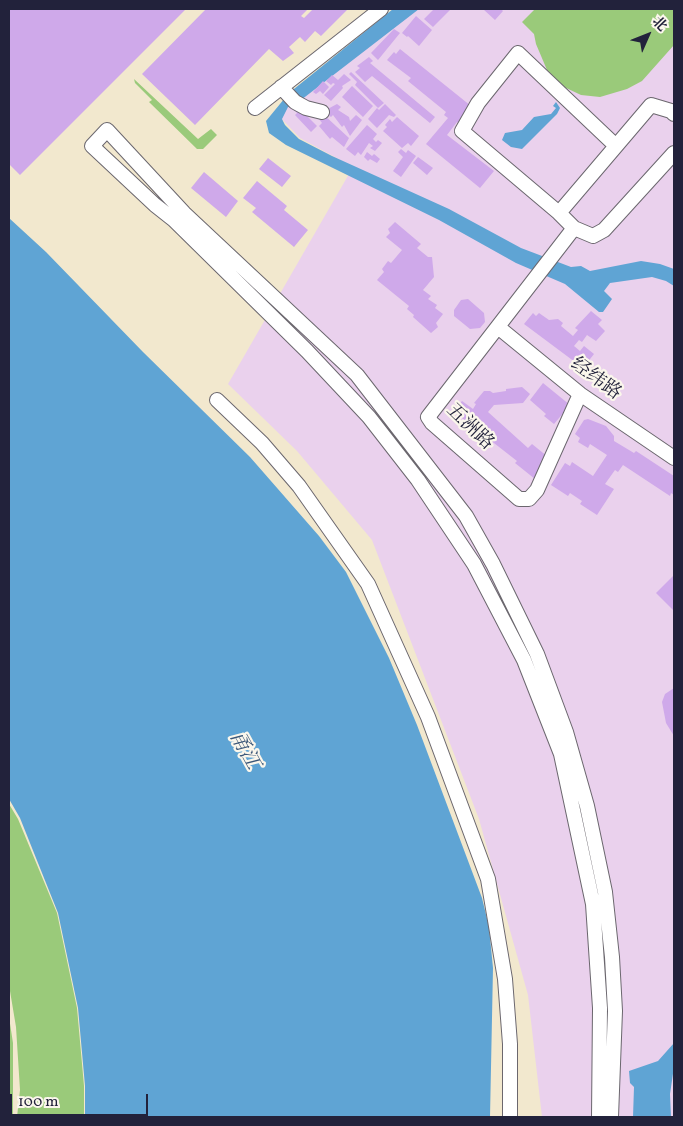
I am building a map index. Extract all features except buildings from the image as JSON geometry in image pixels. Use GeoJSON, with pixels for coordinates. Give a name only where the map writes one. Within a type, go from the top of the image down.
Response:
{"type":"FeatureCollection","features":[{"type":"Feature","properties":{"kind":"street"},"geometry":{"type":"LineString","coordinates":[[255,108],[287,94],[381,9]]}},
{"type":"Feature","properties":{"kind":"street"},"geometry":{"type":"LineString","coordinates":[[616,146],[518,53],[478,103],[462,131],[559,213],[574,228],[593,236],[604,230],[674,153]]}},
{"type":"Feature","properties":{"kind":"street"},"geometry":{"type":"LineString","coordinates":[[287,94],[306,108],[322,112]]}},
{"type":"Feature","properties":{"kind":"street"},"geometry":{"type":"LineString","coordinates":[[559,213],[651,105],[673,110]]}},
{"type":"Feature","properties":{"kind":"street"},"geometry":{"type":"LineString","coordinates":[[599,1117],[600,1008],[593,904],[561,754],[524,660],[474,564],[418,480],[369,417],[307,351],[174,220],[154,206],[92,146],[107,130],[184,213],[356,375],[466,516],[493,564],[537,654],[566,732],[588,806],[605,892],[612,957],[615,1011],[611,1117]]}},
{"type":"Feature","properties":{"kind":"street","name":"五洲路"},"geometry":{"type":"LineString","coordinates":[[574,228],[428,417],[432,423],[520,499],[529,499],[537,490],[580,394]]}},
{"type":"Feature","properties":{"kind":"street","name":"经纬路"},"geometry":{"type":"LineString","coordinates":[[498,327],[580,394],[674,458]]}},
{"type":"Feature","properties":{"kind":"street"},"geometry":{"type":"LineString","coordinates":[[217,400],[262,443],[299,486],[368,584],[428,717],[488,879],[506,979],[510,1044],[510,1117]]}},
{"type":"Feature","properties":{"kind":"shaded area"},"geometry":{"type":"Polygon","coordinates":[[[407,9],[674,9],[674,1117],[542,1117],[528,995],[479,819],[372,540],[297,451],[228,384],[353,167],[300,138],[279,116],[295,94],[407,9]]]}},
{"type":"Feature","properties":{"kind":"green space"},"geometry":{"type":"Polygon","coordinates":[[[535,9],[674,9],[674,45],[642,81],[627,89],[600,97],[581,95],[564,87],[547,70],[536,44],[534,34],[522,22],[535,9]]]}},
{"type":"Feature","properties":{"kind":"green space"},"geometry":{"type":"Polygon","coordinates":[[[134,79],[198,139],[211,129],[217,135],[203,149],[197,149],[149,102],[152,100],[135,83],[134,79]]]}},
{"type":"Feature","properties":{"kind":"green space"},"geometry":{"type":"Polygon","coordinates":[[[9,804],[18,819],[57,913],[77,1008],[84,1086],[84,1117],[17,1117],[20,1090],[16,1027],[9,985],[9,804]]]}},
{"type":"Feature","properties":{"kind":"green space"},"geometry":{"type":"Polygon","coordinates":[[[9,1017],[13,1043],[13,1117],[9,1117],[9,1017]]]}},
{"type":"Feature","properties":{"kind":"water"},"geometry":{"type":"Polygon","coordinates":[[[393,9],[419,9],[301,100],[288,107],[282,119],[285,125],[299,139],[449,209],[521,248],[571,267],[581,266],[590,271],[641,261],[660,264],[674,269],[674,286],[666,281],[652,277],[610,283],[604,291],[612,299],[603,312],[599,312],[565,284],[516,263],[439,220],[286,145],[269,133],[266,121],[289,93],[393,9]]]}},
{"type":"Feature","properties":{"kind":"water"},"geometry":{"type":"Polygon","coordinates":[[[556,102],[560,108],[557,114],[522,149],[511,147],[502,140],[505,133],[522,130],[534,117],[551,114],[556,108],[553,106],[556,102]]]}},
{"type":"Feature","properties":{"kind":"water","name":"甬江"},"geometry":{"type":"Polygon","coordinates":[[[9,218],[46,252],[143,352],[250,457],[319,536],[346,572],[389,658],[417,725],[482,898],[489,927],[493,968],[490,1117],[85,1117],[85,1086],[78,1008],[58,913],[20,818],[9,799],[9,218]]]}},
{"type":"Feature","properties":{"kind":"water"},"geometry":{"type":"Polygon","coordinates":[[[674,1043],[674,1067],[670,1094],[671,1117],[633,1117],[634,1087],[630,1083],[629,1071],[658,1061],[674,1043]]]}}]}
